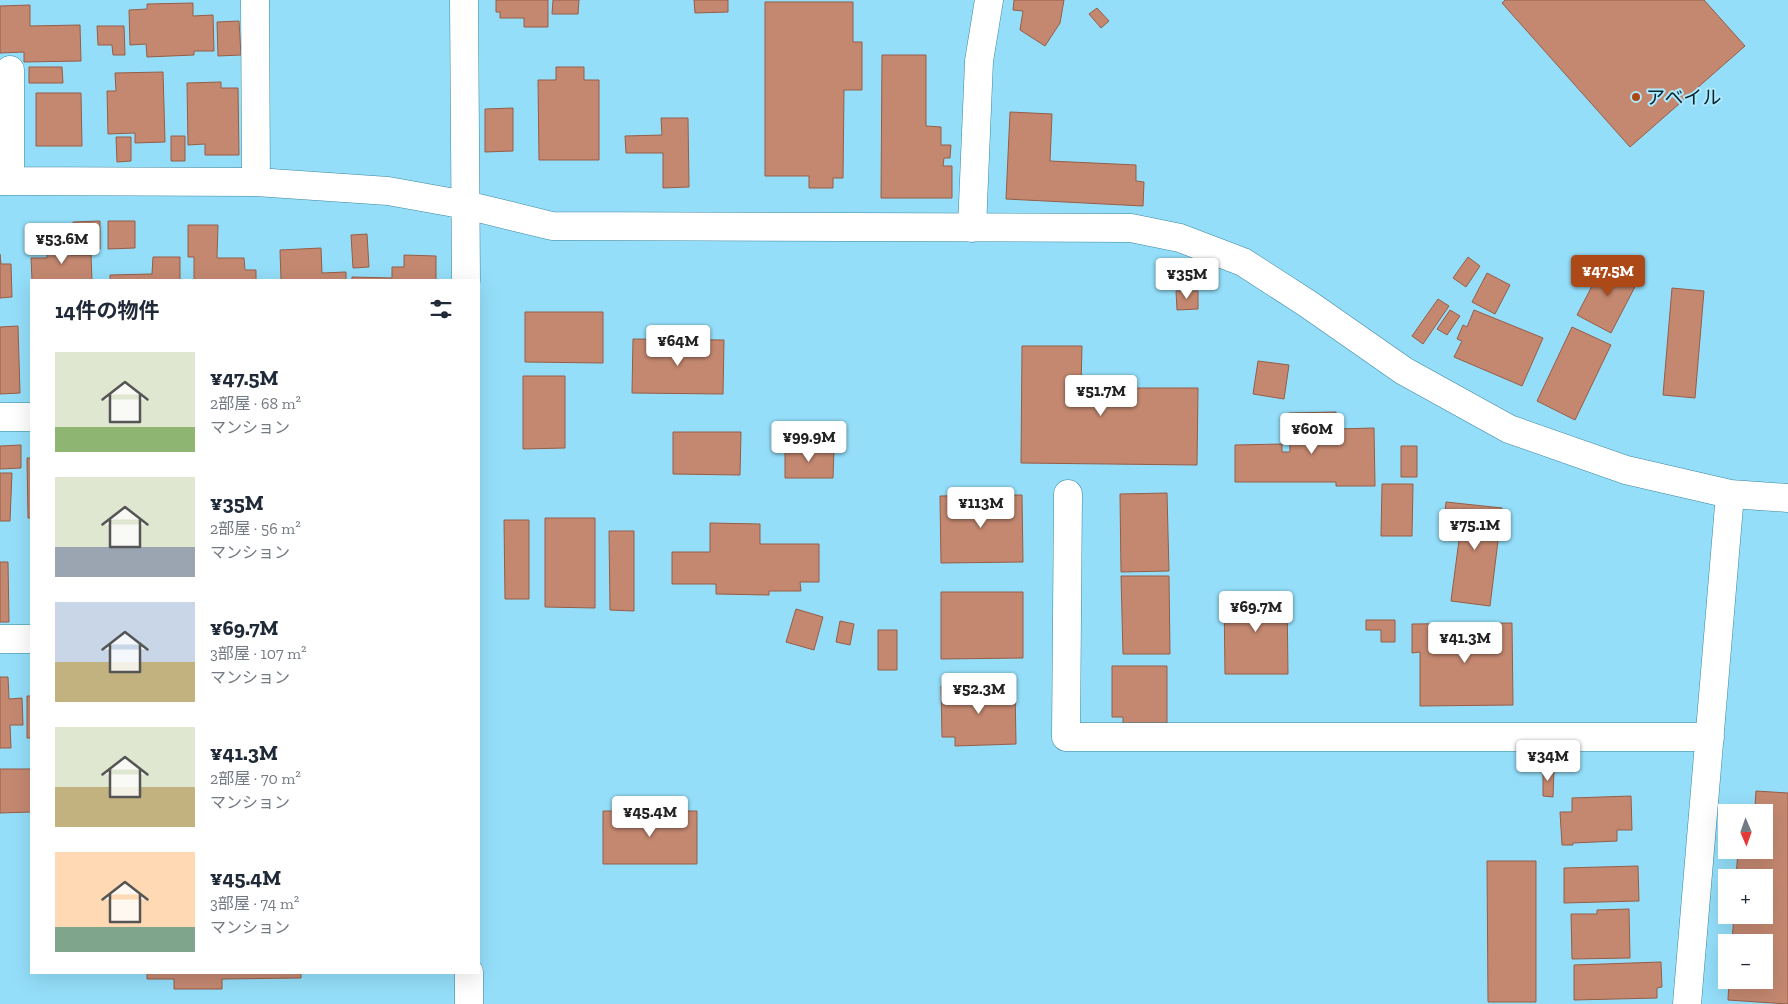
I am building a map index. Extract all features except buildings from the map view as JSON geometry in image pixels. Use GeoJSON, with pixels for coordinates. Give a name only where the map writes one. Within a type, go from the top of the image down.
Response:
{"type":"FeatureCollection","features":[{"type":"Feature","properties":{"kind":"street"},"geometry":{"type":"LineString","coordinates":[[254,0],[256,182]]}},
{"type":"Feature","properties":{"kind":"street"},"geometry":{"type":"LineString","coordinates":[[464,0],[466,279]]}},
{"type":"Feature","properties":{"kind":"street"},"geometry":{"type":"LineString","coordinates":[[972,228],[980,62],[989,0]]}},
{"type":"Feature","properties":{"kind":"street"},"geometry":{"type":"LineString","coordinates":[[10,70],[5,181],[256,182],[388,192],[466,205],[552,226],[1131,228],[1180,238],[1243,262],[1308,304],[1404,371],[1509,429],[1626,470],[1730,494],[1788,498]]}},
{"type":"Feature","properties":{"kind":"street"},"geometry":{"type":"LineString","coordinates":[[0,416],[30,417]]}},
{"type":"Feature","properties":{"kind":"street"},"geometry":{"type":"LineString","coordinates":[[1068,494],[1066,737],[1710,737]]}},
{"type":"Feature","properties":{"kind":"street"},"geometry":{"type":"LineString","coordinates":[[1688,1004],[1730,494]]}},
{"type":"Feature","properties":{"kind":"street"},"geometry":{"type":"LineString","coordinates":[[0,639],[30,639]]}},
{"type":"Feature","properties":{"kind":"street"},"geometry":{"type":"LineString","coordinates":[[469,974],[469,1004]]}},
{"type":"Feature","properties":{"kind":"place","name":"アベイル"},"geometry":{"type":"Point","coordinates":[1636,97]}}]}
